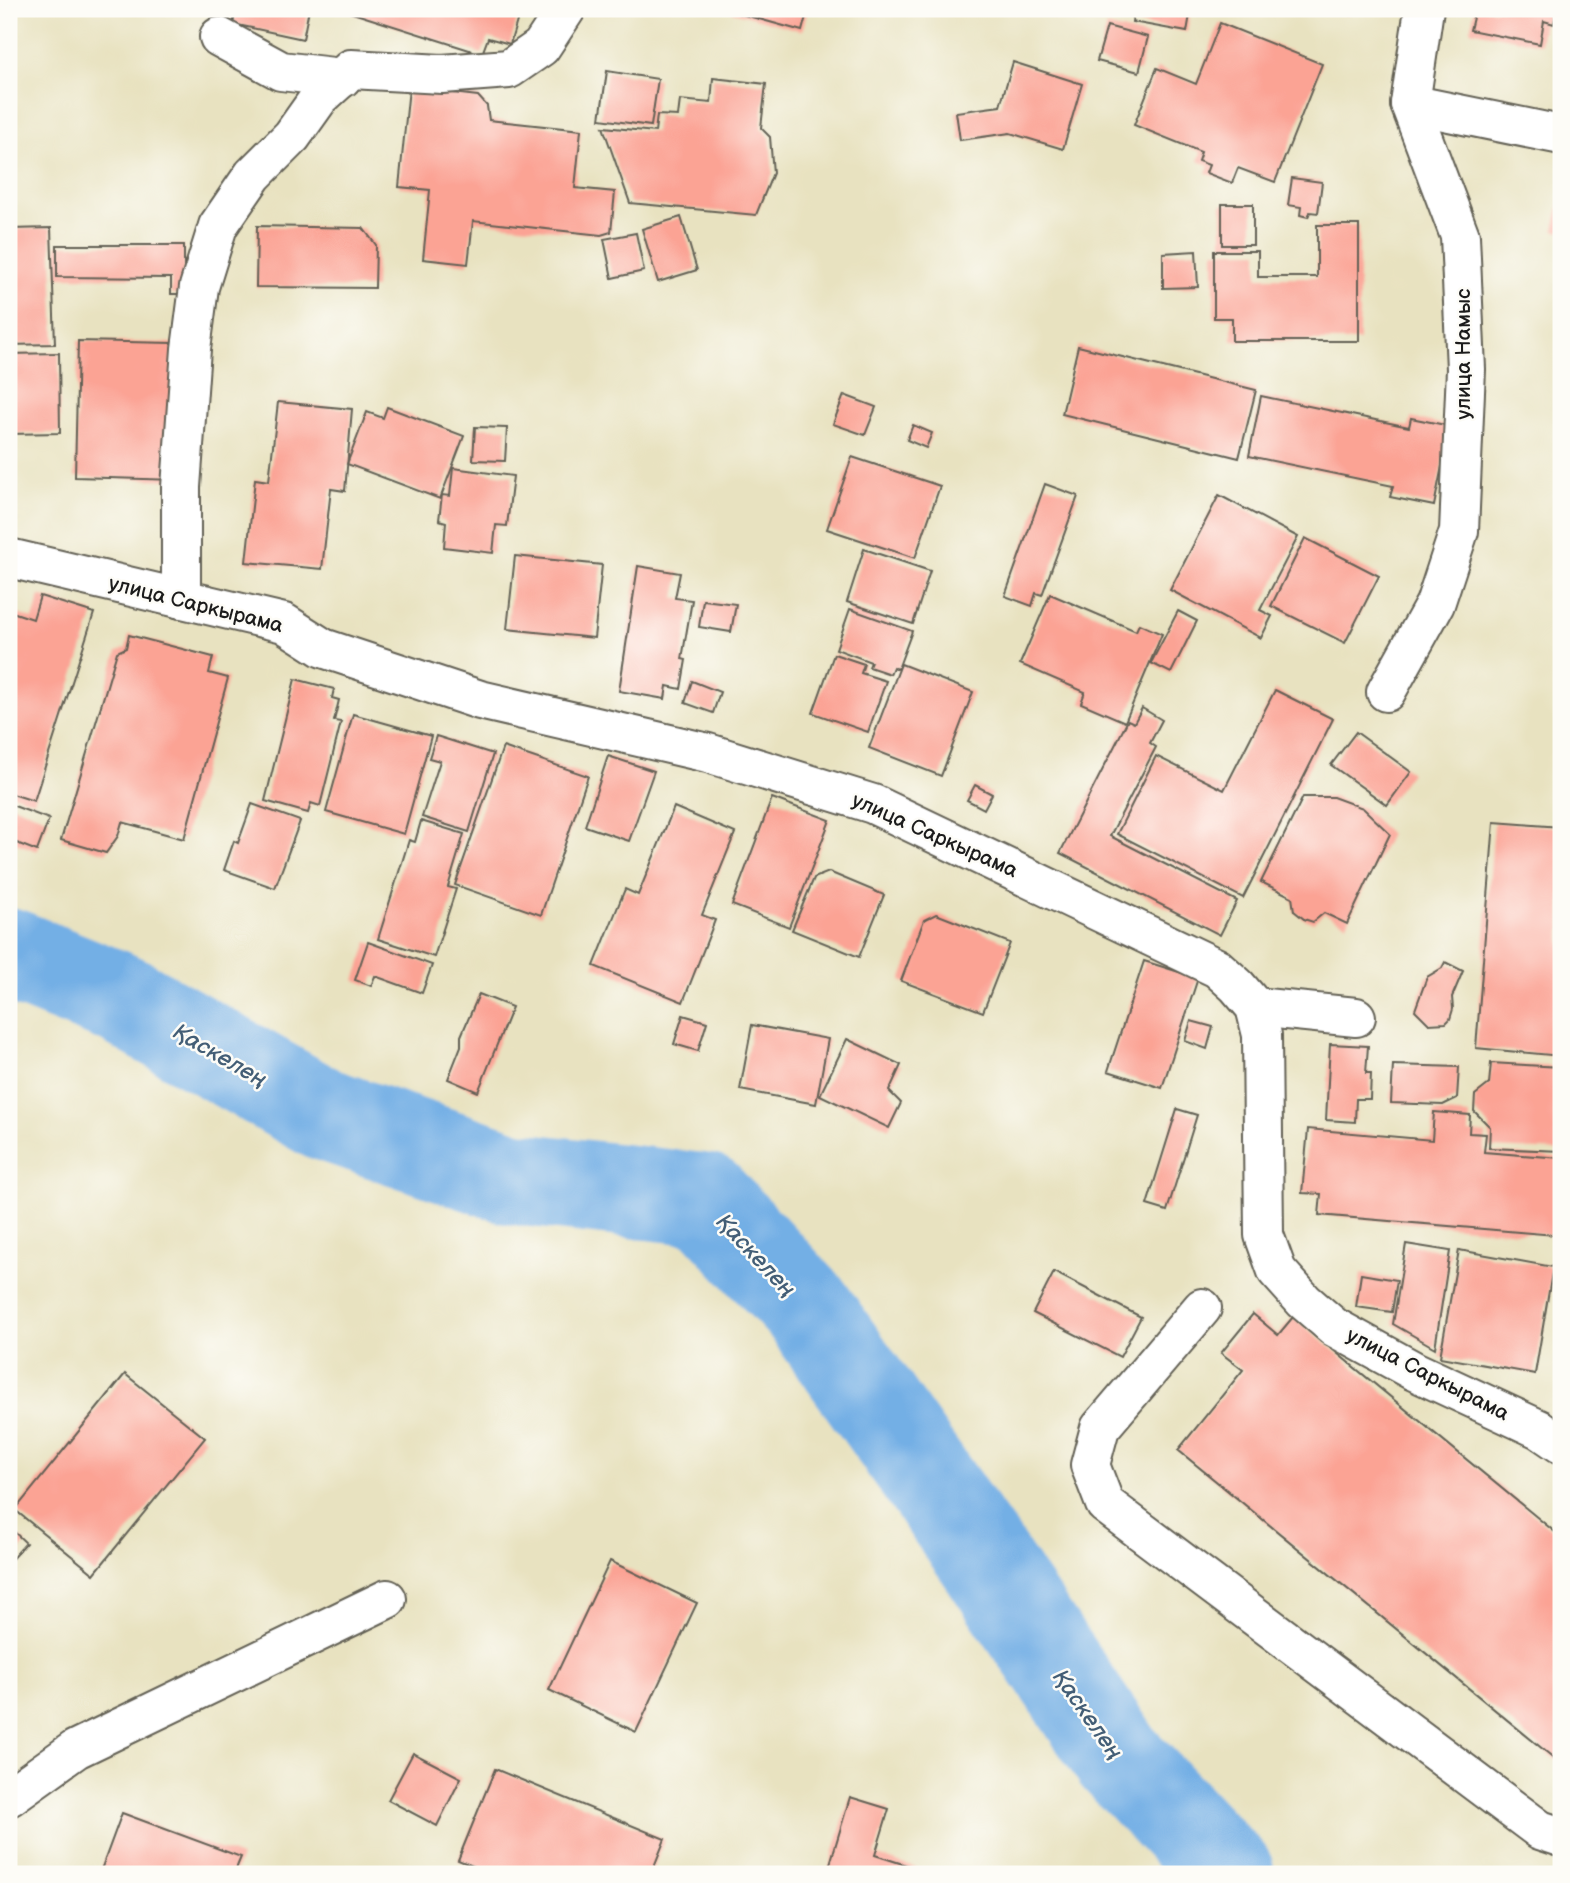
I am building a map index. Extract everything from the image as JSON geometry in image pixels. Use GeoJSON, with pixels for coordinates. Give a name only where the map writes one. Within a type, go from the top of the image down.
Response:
{"type":"FeatureCollection","features":[{"type":"Feature","properties":{"kind":"street"},"geometry":{"type":"LineString","coordinates":[[181,599],[181,487],[191,349],[200,287],[218,226],[253,175],[292,136],[319,98],[351,69],[442,74],[509,69],[541,47],[566,9]]}},
{"type":"Feature","properties":{"kind":"street","name":"улица Намыс"},"geometry":{"type":"LineString","coordinates":[[1386,692],[1435,604],[1459,531],[1466,369],[1460,236],[1410,104],[1424,9]]}},
{"type":"Feature","properties":{"kind":"street"},"geometry":{"type":"LineString","coordinates":[[219,37],[281,71],[342,78]]}},
{"type":"Feature","properties":{"kind":"street"},"geometry":{"type":"LineString","coordinates":[[1410,104],[1561,135]]}},
{"type":"Feature","properties":{"kind":"street","name":"улица Саркырама"},"geometry":{"type":"LineString","coordinates":[[9,558],[284,623],[323,648],[480,700],[708,753],[873,804],[1217,968],[1255,1007],[1262,1035],[1264,1235],[1277,1271],[1304,1301],[1334,1327],[1414,1371],[1539,1429],[1561,1444]]}},
{"type":"Feature","properties":{"kind":"street"},"geometry":{"type":"LineString","coordinates":[[1255,1007],[1356,1017]]}},
{"type":"Feature","properties":{"kind":"street"},"geometry":{"type":"LineString","coordinates":[[1202,1308],[1100,1428],[1090,1465],[1105,1504],[1540,1830],[1561,1838]]}},
{"type":"Feature","properties":{"kind":"street"},"geometry":{"type":"LineString","coordinates":[[9,1797],[76,1749],[387,1599]]}},
{"type":"Feature","properties":{"kind":"building"},"geometry":{"type":"Polygon","coordinates":[[[236,9],[309,9],[303,39],[233,24],[236,9]]]}},
{"type":"Feature","properties":{"kind":"building"},"geometry":{"type":"Polygon","coordinates":[[[340,9],[520,11],[510,44],[488,38],[482,54],[340,9]]]}},
{"type":"Feature","properties":{"kind":"building"},"geometry":{"type":"Polygon","coordinates":[[[723,9],[808,9],[802,31],[723,9]]]}},
{"type":"Feature","properties":{"kind":"building"},"geometry":{"type":"Polygon","coordinates":[[[1134,9],[1191,9],[1187,32],[1132,22],[1134,9]]]}},
{"type":"Feature","properties":{"kind":"building"},"geometry":{"type":"Polygon","coordinates":[[[1320,9],[1351,9],[1350,15],[1320,9]]]}},
{"type":"Feature","properties":{"kind":"building"},"geometry":{"type":"Polygon","coordinates":[[[1475,9],[1557,9],[1554,24],[1544,21],[1540,44],[1470,30],[1475,9]]]}},
{"type":"Feature","properties":{"kind":"building"},"geometry":{"type":"Polygon","coordinates":[[[1220,23],[1322,64],[1275,182],[1238,168],[1232,183],[1206,173],[1209,165],[1198,161],[1201,152],[1134,125],[1157,68],[1196,84],[1220,23]]]}},
{"type":"Feature","properties":{"kind":"building"},"geometry":{"type":"Polygon","coordinates":[[[1107,26],[1148,37],[1139,72],[1097,61],[1107,26]]]}},
{"type":"Feature","properties":{"kind":"building"},"geometry":{"type":"Polygon","coordinates":[[[1013,62],[1082,84],[1063,149],[1010,133],[960,140],[956,112],[1000,106],[1013,62]]]}},
{"type":"Feature","properties":{"kind":"building"},"geometry":{"type":"Polygon","coordinates":[[[607,71],[658,79],[651,126],[600,119],[607,71]]]}},
{"type":"Feature","properties":{"kind":"building"},"geometry":{"type":"Polygon","coordinates":[[[713,78],[766,84],[761,128],[770,137],[773,173],[756,215],[630,203],[603,127],[655,132],[657,115],[678,116],[680,100],[711,103],[713,78]]]}},
{"type":"Feature","properties":{"kind":"building"},"geometry":{"type":"Polygon","coordinates":[[[409,88],[478,96],[487,106],[489,120],[581,130],[575,188],[615,192],[611,232],[601,235],[473,221],[468,264],[423,259],[430,190],[399,187],[409,88]]]}},
{"type":"Feature","properties":{"kind":"building"},"geometry":{"type":"Polygon","coordinates":[[[1292,178],[1322,182],[1318,213],[1310,212],[1308,217],[1300,215],[1301,207],[1288,205],[1292,178]]]}},
{"type":"Feature","properties":{"kind":"building"},"geometry":{"type":"Polygon","coordinates":[[[1561,203],[1561,232],[1554,230],[1561,203]]]}},
{"type":"Feature","properties":{"kind":"building"},"geometry":{"type":"Polygon","coordinates":[[[1222,204],[1253,204],[1253,245],[1222,245],[1222,204]]]}},
{"type":"Feature","properties":{"kind":"building"},"geometry":{"type":"Polygon","coordinates":[[[681,217],[697,270],[658,282],[642,229],[681,217]]]}},
{"type":"Feature","properties":{"kind":"building"},"geometry":{"type":"Polygon","coordinates":[[[1317,225],[1359,225],[1359,341],[1232,341],[1232,318],[1214,318],[1214,251],[1258,251],[1258,277],[1317,277],[1317,225]]]}},
{"type":"Feature","properties":{"kind":"building"},"geometry":{"type":"Polygon","coordinates":[[[257,226],[363,228],[376,245],[375,288],[256,287],[257,226]]]}},
{"type":"Feature","properties":{"kind":"building"},"geometry":{"type":"Polygon","coordinates":[[[51,228],[55,344],[9,345],[9,229],[51,228]]]}},
{"type":"Feature","properties":{"kind":"building"},"geometry":{"type":"Polygon","coordinates":[[[636,233],[644,271],[612,278],[604,239],[636,233]]]}},
{"type":"Feature","properties":{"kind":"building"},"geometry":{"type":"Polygon","coordinates":[[[57,245],[184,245],[184,294],[171,294],[171,278],[57,277],[57,245]]]}},
{"type":"Feature","properties":{"kind":"building"},"geometry":{"type":"Polygon","coordinates":[[[1196,251],[1198,287],[1163,288],[1163,253],[1196,251]]]}},
{"type":"Feature","properties":{"kind":"building"},"geometry":{"type":"Polygon","coordinates":[[[78,341],[173,343],[177,480],[75,477],[78,341]]]}},
{"type":"Feature","properties":{"kind":"building"},"geometry":{"type":"Polygon","coordinates":[[[1078,346],[1256,390],[1239,458],[1062,414],[1078,346]]]}},
{"type":"Feature","properties":{"kind":"building"},"geometry":{"type":"Polygon","coordinates":[[[59,353],[60,433],[9,434],[9,354],[59,353]]]}},
{"type":"Feature","properties":{"kind":"building"},"geometry":{"type":"Polygon","coordinates":[[[844,395],[876,407],[865,435],[833,424],[844,395]]]}},
{"type":"Feature","properties":{"kind":"building"},"geometry":{"type":"Polygon","coordinates":[[[1261,396],[1409,427],[1411,418],[1450,426],[1434,506],[1390,497],[1393,486],[1249,456],[1261,396]]]}},
{"type":"Feature","properties":{"kind":"building"},"geometry":{"type":"Polygon","coordinates":[[[278,402],[352,409],[345,491],[331,489],[322,569],[246,562],[255,479],[269,481],[278,402]]]}},
{"type":"Feature","properties":{"kind":"building"},"geometry":{"type":"Polygon","coordinates":[[[387,407],[464,436],[440,499],[347,464],[367,412],[383,418],[387,407]]]}},
{"type":"Feature","properties":{"kind":"building"},"geometry":{"type":"Polygon","coordinates":[[[913,425],[932,433],[926,448],[907,440],[913,425]]]}},
{"type":"Feature","properties":{"kind":"building"},"geometry":{"type":"Polygon","coordinates":[[[475,427],[507,428],[505,461],[473,460],[475,427]]]}},
{"type":"Feature","properties":{"kind":"building"},"geometry":{"type":"Polygon","coordinates":[[[852,457],[940,486],[915,558],[827,529],[852,457]]]}},
{"type":"Feature","properties":{"kind":"building"},"geometry":{"type":"Polygon","coordinates":[[[453,468],[513,476],[507,526],[496,525],[493,553],[444,547],[446,522],[439,520],[442,495],[450,496],[453,468]]]}},
{"type":"Feature","properties":{"kind":"building"},"geometry":{"type":"Polygon","coordinates":[[[1045,484],[1078,496],[1042,595],[1036,593],[1032,606],[1005,596],[1045,484]]]}},
{"type":"Feature","properties":{"kind":"building"},"geometry":{"type":"Polygon","coordinates":[[[1219,495],[1298,537],[1260,610],[1272,616],[1261,638],[1170,590],[1219,495]]]}},
{"type":"Feature","properties":{"kind":"building"},"geometry":{"type":"Polygon","coordinates":[[[1305,538],[1379,576],[1345,643],[1271,606],[1305,538]]]}},
{"type":"Feature","properties":{"kind":"building"},"geometry":{"type":"Polygon","coordinates":[[[864,549],[930,571],[913,624],[847,602],[864,549]]]}},
{"type":"Feature","properties":{"kind":"building"},"geometry":{"type":"Polygon","coordinates":[[[515,556],[602,565],[594,638],[507,629],[515,556]]]}},
{"type":"Feature","properties":{"kind":"building"},"geometry":{"type":"Polygon","coordinates":[[[638,566],[680,573],[675,598],[692,600],[682,659],[686,660],[681,689],[667,686],[665,699],[619,691],[638,566]]]}},
{"type":"Feature","properties":{"kind":"building"},"geometry":{"type":"Polygon","coordinates":[[[1050,594],[1136,631],[1139,624],[1162,634],[1125,722],[1081,703],[1085,692],[1020,664],[1050,594]]]}},
{"type":"Feature","properties":{"kind":"building"},"geometry":{"type":"Polygon","coordinates":[[[40,596],[94,613],[34,801],[9,793],[9,611],[33,619],[40,596]]]}},
{"type":"Feature","properties":{"kind":"building"},"geometry":{"type":"Polygon","coordinates":[[[703,600],[736,604],[731,632],[699,627],[703,600]]]}},
{"type":"Feature","properties":{"kind":"building"},"geometry":{"type":"Polygon","coordinates":[[[850,609],[912,631],[898,669],[893,667],[890,674],[869,667],[871,662],[836,649],[850,609]]]}},
{"type":"Feature","properties":{"kind":"building"},"geometry":{"type":"Polygon","coordinates":[[[1178,611],[1197,621],[1171,673],[1151,663],[1178,611]]]}},
{"type":"Feature","properties":{"kind":"building"},"geometry":{"type":"Polygon","coordinates":[[[129,635],[213,657],[209,673],[228,678],[184,839],[122,822],[118,836],[106,853],[61,840],[117,652],[126,648],[129,635]]]}},
{"type":"Feature","properties":{"kind":"building"},"geometry":{"type":"Polygon","coordinates":[[[834,654],[864,664],[861,673],[886,681],[868,732],[813,713],[834,654]]]}},
{"type":"Feature","properties":{"kind":"building"},"geometry":{"type":"Polygon","coordinates":[[[901,664],[973,692],[941,776],[869,748],[901,664]]]}},
{"type":"Feature","properties":{"kind":"building"},"geometry":{"type":"Polygon","coordinates":[[[295,679],[334,689],[332,698],[339,700],[334,721],[341,722],[320,806],[311,803],[308,813],[265,801],[295,679]]]}},
{"type":"Feature","properties":{"kind":"building"},"geometry":{"type":"Polygon","coordinates":[[[692,681],[720,692],[713,713],[685,703],[692,681]]]}},
{"type":"Feature","properties":{"kind":"building"},"geometry":{"type":"Polygon","coordinates":[[[1275,690],[1333,719],[1243,898],[1117,834],[1156,756],[1224,790],[1275,690]]]}},
{"type":"Feature","properties":{"kind":"building"},"geometry":{"type":"Polygon","coordinates":[[[1142,708],[1162,720],[1150,743],[1156,747],[1110,836],[1237,901],[1220,935],[1060,853],[1128,720],[1134,723],[1142,708]]]}},
{"type":"Feature","properties":{"kind":"building"},"geometry":{"type":"Polygon","coordinates":[[[353,714],[431,736],[404,834],[326,812],[353,714]]]}},
{"type":"Feature","properties":{"kind":"building"},"geometry":{"type":"Polygon","coordinates":[[[1356,732],[1411,772],[1387,805],[1331,765],[1356,732]]]}},
{"type":"Feature","properties":{"kind":"building"},"geometry":{"type":"Polygon","coordinates":[[[436,736],[493,754],[469,832],[422,817],[440,761],[429,758],[436,736]]]}},
{"type":"Feature","properties":{"kind":"building"},"geometry":{"type":"Polygon","coordinates":[[[503,747],[588,776],[541,915],[455,885],[503,747]]]}},
{"type":"Feature","properties":{"kind":"building"},"geometry":{"type":"Polygon","coordinates":[[[608,756],[654,771],[629,841],[585,826],[608,756]]]}},
{"type":"Feature","properties":{"kind":"building"},"geometry":{"type":"Polygon","coordinates":[[[975,785],[992,794],[984,809],[967,800],[975,785]]]}},
{"type":"Feature","properties":{"kind":"building"},"geometry":{"type":"Polygon","coordinates":[[[1303,797],[1333,797],[1363,808],[1390,834],[1347,924],[1324,913],[1313,922],[1304,919],[1294,911],[1292,897],[1261,882],[1303,797]]]}},
{"type":"Feature","properties":{"kind":"building"},"geometry":{"type":"Polygon","coordinates":[[[772,798],[830,820],[789,927],[732,905],[772,798]]]}},
{"type":"Feature","properties":{"kind":"building"},"geometry":{"type":"Polygon","coordinates":[[[9,804],[49,819],[37,851],[9,840],[9,804]]]}},
{"type":"Feature","properties":{"kind":"building"},"geometry":{"type":"Polygon","coordinates":[[[252,804],[300,821],[275,888],[224,870],[234,841],[238,843],[252,804]]]}},
{"type":"Feature","properties":{"kind":"building"},"geometry":{"type":"Polygon","coordinates":[[[674,807],[735,833],[702,915],[715,920],[683,1002],[594,966],[625,889],[638,895],[674,807]]]}},
{"type":"Feature","properties":{"kind":"building"},"geometry":{"type":"Polygon","coordinates":[[[421,821],[464,834],[448,887],[456,889],[434,957],[378,939],[409,840],[415,842],[421,821]]]}},
{"type":"Feature","properties":{"kind":"building"},"geometry":{"type":"Polygon","coordinates":[[[1494,822],[1561,827],[1561,1056],[1476,1048],[1494,822]]]}},
{"type":"Feature","properties":{"kind":"building"},"geometry":{"type":"Polygon","coordinates":[[[829,872],[884,895],[859,957],[792,930],[814,878],[829,872]]]}},
{"type":"Feature","properties":{"kind":"building"},"geometry":{"type":"Polygon","coordinates":[[[936,914],[1010,943],[983,1012],[901,981],[924,920],[936,914]]]}},
{"type":"Feature","properties":{"kind":"building"},"geometry":{"type":"Polygon","coordinates":[[[368,942],[432,965],[422,993],[375,976],[371,986],[355,980],[368,942]]]}},
{"type":"Feature","properties":{"kind":"building"},"geometry":{"type":"Polygon","coordinates":[[[1144,961],[1198,978],[1162,1088],[1108,1071],[1144,961]]]}},
{"type":"Feature","properties":{"kind":"building"},"geometry":{"type":"Polygon","coordinates":[[[1445,962],[1463,971],[1452,997],[1450,1019],[1446,1023],[1429,1024],[1415,1010],[1427,977],[1442,968],[1445,962]]]}},
{"type":"Feature","properties":{"kind":"building"},"geometry":{"type":"Polygon","coordinates":[[[479,994],[512,1007],[478,1092],[448,1079],[461,1046],[461,1036],[479,994]]]}},
{"type":"Feature","properties":{"kind":"building"},"geometry":{"type":"Polygon","coordinates":[[[683,1015],[707,1022],[698,1051],[674,1044],[683,1015]]]}},
{"type":"Feature","properties":{"kind":"building"},"geometry":{"type":"Polygon","coordinates":[[[1191,1021],[1213,1027],[1207,1049],[1185,1041],[1191,1021]]]}},
{"type":"Feature","properties":{"kind":"building"},"geometry":{"type":"Polygon","coordinates":[[[752,1025],[828,1039],[816,1104],[740,1090],[752,1025]]]}},
{"type":"Feature","properties":{"kind":"building"},"geometry":{"type":"Polygon","coordinates":[[[847,1039],[901,1065],[889,1091],[901,1103],[889,1128],[820,1095],[847,1039]]]}},
{"type":"Feature","properties":{"kind":"building"},"geometry":{"type":"Polygon","coordinates":[[[1330,1044],[1368,1046],[1366,1073],[1371,1073],[1370,1099],[1356,1099],[1355,1122],[1326,1120],[1330,1044]]]}},
{"type":"Feature","properties":{"kind":"building"},"geometry":{"type":"Polygon","coordinates":[[[1491,1063],[1561,1067],[1561,1151],[1489,1148],[1490,1127],[1474,1111],[1475,1095],[1489,1084],[1491,1063]]]}},
{"type":"Feature","properties":{"kind":"building"},"geometry":{"type":"Polygon","coordinates":[[[1393,1065],[1459,1067],[1457,1098],[1443,1105],[1391,1103],[1393,1065]]]}},
{"type":"Feature","properties":{"kind":"building"},"geometry":{"type":"Polygon","coordinates":[[[1177,1109],[1197,1115],[1167,1211],[1147,1205],[1177,1109]]]}},
{"type":"Feature","properties":{"kind":"building"},"geometry":{"type":"Polygon","coordinates":[[[1434,1112],[1470,1115],[1469,1133],[1486,1134],[1484,1152],[1561,1158],[1555,1235],[1319,1215],[1321,1194],[1302,1193],[1308,1129],[1432,1140],[1434,1112]]]}},
{"type":"Feature","properties":{"kind":"building"},"geometry":{"type":"Polygon","coordinates":[[[1406,1244],[1450,1251],[1435,1348],[1393,1324],[1406,1244]]]}},
{"type":"Feature","properties":{"kind":"building"},"geometry":{"type":"Polygon","coordinates":[[[1459,1250],[1553,1267],[1535,1374],[1440,1357],[1459,1250]]]}},
{"type":"Feature","properties":{"kind":"building"},"geometry":{"type":"Polygon","coordinates":[[[1054,1272],[1141,1317],[1120,1357],[1033,1313],[1054,1272]]]}},
{"type":"Feature","properties":{"kind":"building"},"geometry":{"type":"Polygon","coordinates":[[[1361,1274],[1397,1280],[1392,1312],[1356,1307],[1361,1274]]]}},
{"type":"Feature","properties":{"kind":"building"},"geometry":{"type":"Polygon","coordinates":[[[1253,1314],[1278,1335],[1293,1317],[1561,1537],[1561,1764],[1178,1450],[1243,1370],[1221,1353],[1253,1314]]]}},
{"type":"Feature","properties":{"kind":"building"},"geometry":{"type":"Polygon","coordinates":[[[125,1374],[205,1438],[94,1574],[15,1510],[125,1374]]]}},
{"type":"Feature","properties":{"kind":"building"},"geometry":{"type":"Polygon","coordinates":[[[9,1527],[26,1543],[9,1562],[9,1527]]]}},
{"type":"Feature","properties":{"kind":"building"},"geometry":{"type":"Polygon","coordinates":[[[610,1561],[697,1603],[636,1732],[549,1690],[610,1561]]]}},
{"type":"Feature","properties":{"kind":"building"},"geometry":{"type":"Polygon","coordinates":[[[413,1753],[461,1778],[437,1826],[388,1800],[413,1753]]]}},
{"type":"Feature","properties":{"kind":"building"},"geometry":{"type":"Polygon","coordinates":[[[495,1769],[665,1839],[651,1874],[492,1874],[458,1860],[495,1769]]]}},
{"type":"Feature","properties":{"kind":"building"},"geometry":{"type":"Polygon","coordinates":[[[850,1797],[889,1809],[875,1855],[934,1874],[827,1874],[850,1797]]]}},
{"type":"Feature","properties":{"kind":"building"},"geometry":{"type":"Polygon","coordinates":[[[122,1813],[241,1857],[234,1874],[113,1874],[101,1870],[122,1813]]]}},
{"type":"Feature","properties":{"kind":"waterway","name":"Қаскелең"},"geometry":{"type":"LineString","coordinates":[[9,954],[123,1000],[321,1113],[512,1178],[706,1200],[808,1310],[980,1554],[1118,1758],[1228,1874]]}}]}
